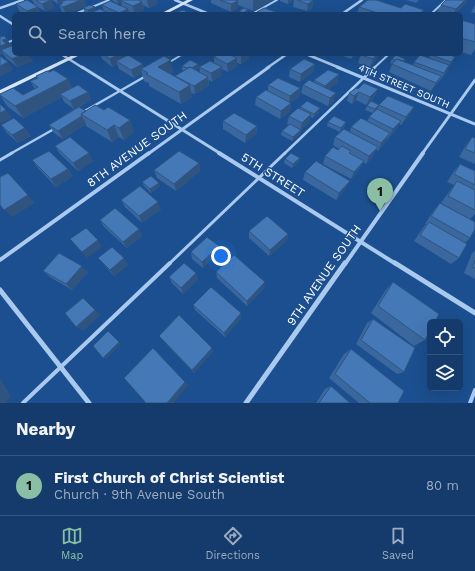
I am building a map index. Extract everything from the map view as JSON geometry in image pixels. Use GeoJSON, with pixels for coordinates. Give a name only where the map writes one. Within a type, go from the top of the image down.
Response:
{"type":"FeatureCollection","features":[{"type":"Feature","properties":{"kind":"street"},"geometry":{"type":"LineString","coordinates":[[0,8],[23,0]]}},
{"type":"Feature","properties":{"kind":"street"},"geometry":{"type":"LineString","coordinates":[[175,0],[204,12]]}},
{"type":"Feature","properties":{"kind":"street"},"geometry":{"type":"LineString","coordinates":[[166,12],[191,0]]}},
{"type":"Feature","properties":{"kind":"street"},"geometry":{"type":"LineString","coordinates":[[345,12],[362,0]]}},
{"type":"Feature","properties":{"kind":"street"},"geometry":{"type":"LineString","coordinates":[[0,16],[12,24]]}},
{"type":"Feature","properties":{"kind":"street","name":"5TH STREET"},"geometry":{"type":"LineString","coordinates":[[64,56],[475,313]]}},
{"type":"Feature","properties":{"kind":"street"},"geometry":{"type":"LineString","coordinates":[[0,92],[75,56]]}},
{"type":"Feature","properties":{"kind":"street","name":"8TH AVENUE SOUTH"},"geometry":{"type":"LineString","coordinates":[[0,260],[284,56]]}},
{"type":"Feature","properties":{"kind":"street","name":"4TH STREET SOUTH"},"geometry":{"type":"LineString","coordinates":[[311,56],[475,124]]}},
{"type":"Feature","properties":{"kind":"street","name":"9TH AVENUE SOUTH"},"geometry":{"type":"LineString","coordinates":[[246,403],[475,80]]}},
{"type":"Feature","properties":{"kind":"street"},"geometry":{"type":"LineString","coordinates":[[0,290],[89,403]]}},
{"type":"Feature","properties":{"kind":"lane"},"geometry":{"type":"LineString","coordinates":[[80,12],[109,0]]}},
{"type":"Feature","properties":{"kind":"lane"},"geometry":{"type":"LineString","coordinates":[[256,12],[277,0]]}},
{"type":"Feature","properties":{"kind":"lane"},"geometry":{"type":"LineString","coordinates":[[433,12],[446,0]]}},
{"type":"Feature","properties":{"kind":"lane"},"geometry":{"type":"LineString","coordinates":[[0,45],[12,41]]}},
{"type":"Feature","properties":{"kind":"lane"},"geometry":{"type":"LineString","coordinates":[[164,65],[180,56]]}},
{"type":"Feature","properties":{"kind":"lane"},"geometry":{"type":"LineString","coordinates":[[23,403],[387,56]]}},
{"type":"Feature","properties":{"kind":"lane"},"geometry":{"type":"LineString","coordinates":[[80,114],[151,72]]}},
{"type":"Feature","properties":{"kind":"lane"},"geometry":{"type":"LineString","coordinates":[[0,160],[60,125]]}},
{"type":"Feature","properties":{"kind":"lane"},"geometry":{"type":"LineString","coordinates":[[470,403],[475,390]]}},
{"type":"Feature","properties":{"kind":"building"},"geometry":{"type":"Polygon","coordinates":[[[27,0],[38,7],[27,11],[16,4],[27,0]]]}},
{"type":"Feature","properties":{"kind":"building"},"geometry":{"type":"Polygon","coordinates":[[[36,0],[51,0],[42,4],[36,0]]]}},
{"type":"Feature","properties":{"kind":"building"},"geometry":{"type":"Polygon","coordinates":[[[66,0],[81,0],[63,7],[59,5],[63,3],[61,2],[66,0]]]}},
{"type":"Feature","properties":{"kind":"building"},"geometry":{"type":"Polygon","coordinates":[[[138,0],[142,2],[133,6],[121,1],[138,0]]]}},
{"type":"Feature","properties":{"kind":"building"},"geometry":{"type":"Polygon","coordinates":[[[220,0],[235,0],[238,1],[231,4],[220,0]]]}},
{"type":"Feature","properties":{"kind":"building"},"geometry":{"type":"Polygon","coordinates":[[[297,0],[313,0],[308,4],[297,0]]]}},
{"type":"Feature","properties":{"kind":"building"},"geometry":{"type":"Polygon","coordinates":[[[368,0],[376,0],[401,8],[405,4],[424,10],[422,12],[375,12],[359,7],[368,0]]]}},
{"type":"Feature","properties":{"kind":"building"},"geometry":{"type":"Polygon","coordinates":[[[446,0],[465,0],[456,9],[441,5],[446,0]]]}},
{"type":"Feature","properties":{"kind":"building"},"geometry":{"type":"Polygon","coordinates":[[[110,1],[128,9],[117,12],[102,5],[110,1]]]}},
{"type":"Feature","properties":{"kind":"building"},"geometry":{"type":"Polygon","coordinates":[[[90,5],[95,7],[88,10],[83,8],[90,5]]]}},
{"type":"Feature","properties":{"kind":"building"},"geometry":{"type":"Polygon","coordinates":[[[244,8],[248,10],[245,12],[239,11],[244,8]]]}},
{"type":"Feature","properties":{"kind":"building"},"geometry":{"type":"Polygon","coordinates":[[[264,8],[276,12],[257,12],[264,8]]]}},
{"type":"Feature","properties":{"kind":"building"},"geometry":{"type":"Polygon","coordinates":[[[100,9],[106,12],[92,12],[100,9]]]}},
{"type":"Feature","properties":{"kind":"building"},"geometry":{"type":"Polygon","coordinates":[[[183,10],[188,12],[178,12],[183,10]]]}},
{"type":"Feature","properties":{"kind":"building"},"geometry":{"type":"Polygon","coordinates":[[[463,21],[475,24],[475,42],[463,39],[463,21]]]}},
{"type":"Feature","properties":{"kind":"building"},"geometry":{"type":"Polygon","coordinates":[[[4,36],[7,39],[2,40],[6,44],[0,46],[0,37],[4,36]]]}},
{"type":"Feature","properties":{"kind":"building"},"geometry":{"type":"Polygon","coordinates":[[[12,46],[12,56],[19,56],[12,59],[1,50],[12,46]]]}},
{"type":"Feature","properties":{"kind":"building"},"geometry":{"type":"Polygon","coordinates":[[[0,56],[8,62],[0,66],[0,56]]]}},
{"type":"Feature","properties":{"kind":"building"},"geometry":{"type":"Polygon","coordinates":[[[106,56],[115,56],[110,59],[106,56]]]}},
{"type":"Feature","properties":{"kind":"building"},"geometry":{"type":"Polygon","coordinates":[[[126,56],[130,56],[143,64],[131,70],[116,61],[126,56]]]}},
{"type":"Feature","properties":{"kind":"building"},"geometry":{"type":"Polygon","coordinates":[[[164,56],[171,60],[158,67],[190,85],[179,92],[146,74],[148,73],[141,69],[164,56]]]}},
{"type":"Feature","properties":{"kind":"building"},"geometry":{"type":"Polygon","coordinates":[[[232,56],[237,58],[227,64],[214,57],[232,56]]]}},
{"type":"Feature","properties":{"kind":"building"},"geometry":{"type":"Polygon","coordinates":[[[364,56],[375,56],[373,59],[364,56]]]}},
{"type":"Feature","properties":{"kind":"building"},"geometry":{"type":"Polygon","coordinates":[[[395,56],[398,56],[405,59],[403,61],[392,59],[395,56]]]}},
{"type":"Feature","properties":{"kind":"building"},"geometry":{"type":"Polygon","coordinates":[[[419,56],[423,56],[449,65],[444,73],[414,62],[419,56]]]}},
{"type":"Feature","properties":{"kind":"building"},"geometry":{"type":"Polygon","coordinates":[[[434,56],[455,57],[451,62],[434,56]]]}},
{"type":"Feature","properties":{"kind":"building"},"geometry":{"type":"Polygon","coordinates":[[[304,59],[315,64],[301,74],[290,69],[304,59]]]}},
{"type":"Feature","properties":{"kind":"building"},"geometry":{"type":"Polygon","coordinates":[[[397,59],[441,76],[436,83],[392,64],[397,59]]]}},
{"type":"Feature","properties":{"kind":"building"},"geometry":{"type":"Polygon","coordinates":[[[190,60],[198,64],[192,68],[182,66],[190,60]]]}},
{"type":"Feature","properties":{"kind":"building"},"geometry":{"type":"Polygon","coordinates":[[[210,61],[222,67],[211,73],[199,67],[210,61]]]}},
{"type":"Feature","properties":{"kind":"building"},"geometry":{"type":"Polygon","coordinates":[[[190,67],[208,77],[194,86],[175,76],[190,67]]]}},
{"type":"Feature","properties":{"kind":"building"},"geometry":{"type":"Polygon","coordinates":[[[54,70],[68,79],[15,106],[0,95],[13,88],[23,95],[38,87],[30,81],[38,78],[36,76],[47,71],[49,72],[54,70]]]}},
{"type":"Feature","properties":{"kind":"building"},"geometry":{"type":"Polygon","coordinates":[[[328,70],[339,74],[325,86],[314,80],[328,70]]]}},
{"type":"Feature","properties":{"kind":"building"},"geometry":{"type":"Polygon","coordinates":[[[278,78],[300,88],[290,96],[268,85],[278,78]]]}},
{"type":"Feature","properties":{"kind":"building"},"geometry":{"type":"Polygon","coordinates":[[[309,80],[336,93],[330,98],[303,85],[309,80]]]}},
{"type":"Feature","properties":{"kind":"building"},"geometry":{"type":"Polygon","coordinates":[[[364,83],[378,89],[370,97],[359,92],[354,96],[349,93],[356,88],[358,89],[364,83]]]}},
{"type":"Feature","properties":{"kind":"building"},"geometry":{"type":"Polygon","coordinates":[[[78,85],[88,92],[70,101],[60,94],[78,85]]]}},
{"type":"Feature","properties":{"kind":"building"},"geometry":{"type":"Polygon","coordinates":[[[266,90],[291,103],[281,111],[256,97],[266,90]]]}},
{"type":"Feature","properties":{"kind":"building"},"geometry":{"type":"Polygon","coordinates":[[[388,96],[414,107],[406,117],[379,105],[388,96]]]}},
{"type":"Feature","properties":{"kind":"building"},"geometry":{"type":"Polygon","coordinates":[[[307,101],[320,108],[314,114],[300,107],[307,101]]]}},
{"type":"Feature","properties":{"kind":"building"},"geometry":{"type":"Polygon","coordinates":[[[371,101],[379,105],[375,109],[367,106],[371,101]]]}},
{"type":"Feature","properties":{"kind":"building"},"geometry":{"type":"Polygon","coordinates":[[[0,104],[6,110],[0,113],[0,104]]]}},
{"type":"Feature","properties":{"kind":"building"},"geometry":{"type":"Polygon","coordinates":[[[95,105],[104,110],[108,107],[130,120],[119,128],[114,125],[107,130],[81,114],[95,105]]]}},
{"type":"Feature","properties":{"kind":"building"},"geometry":{"type":"Polygon","coordinates":[[[79,107],[86,111],[81,114],[82,116],[58,131],[49,125],[79,107]]]}},
{"type":"Feature","properties":{"kind":"building"},"geometry":{"type":"Polygon","coordinates":[[[298,108],[311,114],[302,123],[289,116],[298,108]]]}},
{"type":"Feature","properties":{"kind":"building"},"geometry":{"type":"Polygon","coordinates":[[[377,109],[401,121],[393,129],[369,117],[377,109]]]}},
{"type":"Feature","properties":{"kind":"building"},"geometry":{"type":"Polygon","coordinates":[[[234,113],[257,126],[246,135],[223,121],[234,113]]]}},
{"type":"Feature","properties":{"kind":"building"},"geometry":{"type":"Polygon","coordinates":[[[334,116],[346,122],[341,128],[328,122],[334,116]]]}},
{"type":"Feature","properties":{"kind":"building"},"geometry":{"type":"Polygon","coordinates":[[[14,118],[25,128],[12,135],[1,125],[14,118]]]}},
{"type":"Feature","properties":{"kind":"building"},"geometry":{"type":"Polygon","coordinates":[[[361,118],[390,133],[381,143],[351,127],[361,118]]]}},
{"type":"Feature","properties":{"kind":"building"},"geometry":{"type":"Polygon","coordinates":[[[290,124],[301,130],[293,137],[282,131],[290,124]]]}},
{"type":"Feature","properties":{"kind":"building"},"geometry":{"type":"Polygon","coordinates":[[[344,129],[378,147],[369,156],[335,137],[344,129]]]}},
{"type":"Feature","properties":{"kind":"building"},"geometry":{"type":"Polygon","coordinates":[[[70,137],[89,153],[73,163],[55,146],[70,137]]]}},
{"type":"Feature","properties":{"kind":"building"},"geometry":{"type":"Polygon","coordinates":[[[472,137],[475,138],[475,153],[465,149],[472,137]]]}},
{"type":"Feature","properties":{"kind":"building"},"geometry":{"type":"Polygon","coordinates":[[[342,146],[351,151],[349,153],[364,161],[354,172],[325,156],[333,147],[338,150],[342,146]]]}},
{"type":"Feature","properties":{"kind":"building"},"geometry":{"type":"Polygon","coordinates":[[[49,151],[68,169],[51,179],[32,160],[49,151]]]}},
{"type":"Feature","properties":{"kind":"building"},"geometry":{"type":"Polygon","coordinates":[[[179,151],[199,163],[174,184],[154,170],[179,151]]]}},
{"type":"Feature","properties":{"kind":"building"},"geometry":{"type":"Polygon","coordinates":[[[291,153],[300,158],[293,164],[285,159],[291,153]]]}},
{"type":"Feature","properties":{"kind":"building"},"geometry":{"type":"Polygon","coordinates":[[[316,161],[350,181],[339,193],[305,172],[316,161]]]}},
{"type":"Feature","properties":{"kind":"building"},"geometry":{"type":"Polygon","coordinates":[[[460,164],[475,171],[475,185],[454,174],[460,164]]]}},
{"type":"Feature","properties":{"kind":"building"},"geometry":{"type":"Polygon","coordinates":[[[8,173],[28,195],[4,210],[0,205],[0,177],[8,173]]]}},
{"type":"Feature","properties":{"kind":"building"},"geometry":{"type":"Polygon","coordinates":[[[151,176],[159,183],[150,189],[142,182],[151,176]]]}},
{"type":"Feature","properties":{"kind":"building"},"geometry":{"type":"Polygon","coordinates":[[[457,181],[475,190],[475,210],[448,196],[457,181]]]}},
{"type":"Feature","properties":{"kind":"building"},"geometry":{"type":"Polygon","coordinates":[[[140,186],[158,202],[139,216],[121,200],[140,186]]]}},
{"type":"Feature","properties":{"kind":"building"},"geometry":{"type":"Polygon","coordinates":[[[440,203],[475,222],[475,229],[470,238],[431,216],[440,203]]]}},
{"type":"Feature","properties":{"kind":"building"},"geometry":{"type":"Polygon","coordinates":[[[115,208],[139,229],[123,242],[100,220],[115,208]]]}},
{"type":"Feature","properties":{"kind":"building"},"geometry":{"type":"Polygon","coordinates":[[[267,216],[288,234],[270,250],[249,231],[267,216]]]}},
{"type":"Feature","properties":{"kind":"building"},"geometry":{"type":"Polygon","coordinates":[[[429,222],[467,244],[459,258],[420,235],[429,222]]]}},
{"type":"Feature","properties":{"kind":"building"},"geometry":{"type":"Polygon","coordinates":[[[86,228],[98,240],[82,252],[70,239],[86,228]]]}},
{"type":"Feature","properties":{"kind":"building"},"geometry":{"type":"Polygon","coordinates":[[[207,237],[219,246],[202,262],[191,252],[207,237]]]}},
{"type":"Feature","properties":{"kind":"building"},"geometry":{"type":"Polygon","coordinates":[[[112,247],[124,258],[110,270],[98,258],[112,247]]]}},
{"type":"Feature","properties":{"kind":"building"},"geometry":{"type":"Polygon","coordinates":[[[59,253],[82,266],[66,284],[43,271],[59,253]]]}},
{"type":"Feature","properties":{"kind":"building"},"geometry":{"type":"Polygon","coordinates":[[[234,255],[265,282],[247,301],[216,272],[234,255]]]}},
{"type":"Feature","properties":{"kind":"building"},"geometry":{"type":"Polygon","coordinates":[[[475,260],[475,268],[472,267],[475,260]]]}},
{"type":"Feature","properties":{"kind":"building"},"geometry":{"type":"Polygon","coordinates":[[[184,263],[196,273],[181,288],[169,277],[184,263]]]}},
{"type":"Feature","properties":{"kind":"building"},"geometry":{"type":"Polygon","coordinates":[[[393,282],[439,314],[436,319],[427,319],[427,336],[425,340],[378,306],[393,282]]]}},
{"type":"Feature","properties":{"kind":"building"},"geometry":{"type":"Polygon","coordinates":[[[211,287],[241,313],[224,333],[193,305],[211,287]]]}},
{"type":"Feature","properties":{"kind":"building"},"geometry":{"type":"Polygon","coordinates":[[[83,298],[95,310],[76,327],[65,313],[83,298]]]}},
{"type":"Feature","properties":{"kind":"building"},"geometry":{"type":"Polygon","coordinates":[[[179,315],[212,348],[192,370],[159,336],[179,315]]]}},
{"type":"Feature","properties":{"kind":"building"},"geometry":{"type":"Polygon","coordinates":[[[373,319],[415,348],[404,372],[361,340],[373,319]]]}},
{"type":"Feature","properties":{"kind":"building"},"geometry":{"type":"Polygon","coordinates":[[[108,331],[119,342],[103,358],[93,346],[108,331]]]}},
{"type":"Feature","properties":{"kind":"building"},"geometry":{"type":"Polygon","coordinates":[[[153,348],[185,382],[167,403],[146,403],[124,378],[153,348]]]}},
{"type":"Feature","properties":{"kind":"building"},"geometry":{"type":"Polygon","coordinates":[[[351,349],[404,391],[398,403],[370,403],[335,374],[351,349]]]}},
{"type":"Feature","properties":{"kind":"building"},"geometry":{"type":"Polygon","coordinates":[[[331,386],[350,403],[319,403],[331,386]]]}},
{"type":"Feature","properties":{"kind":"place","name":"First Church of Christ Scientist"},"geometry":{"type":"Point","coordinates":[380,211]}}]}
